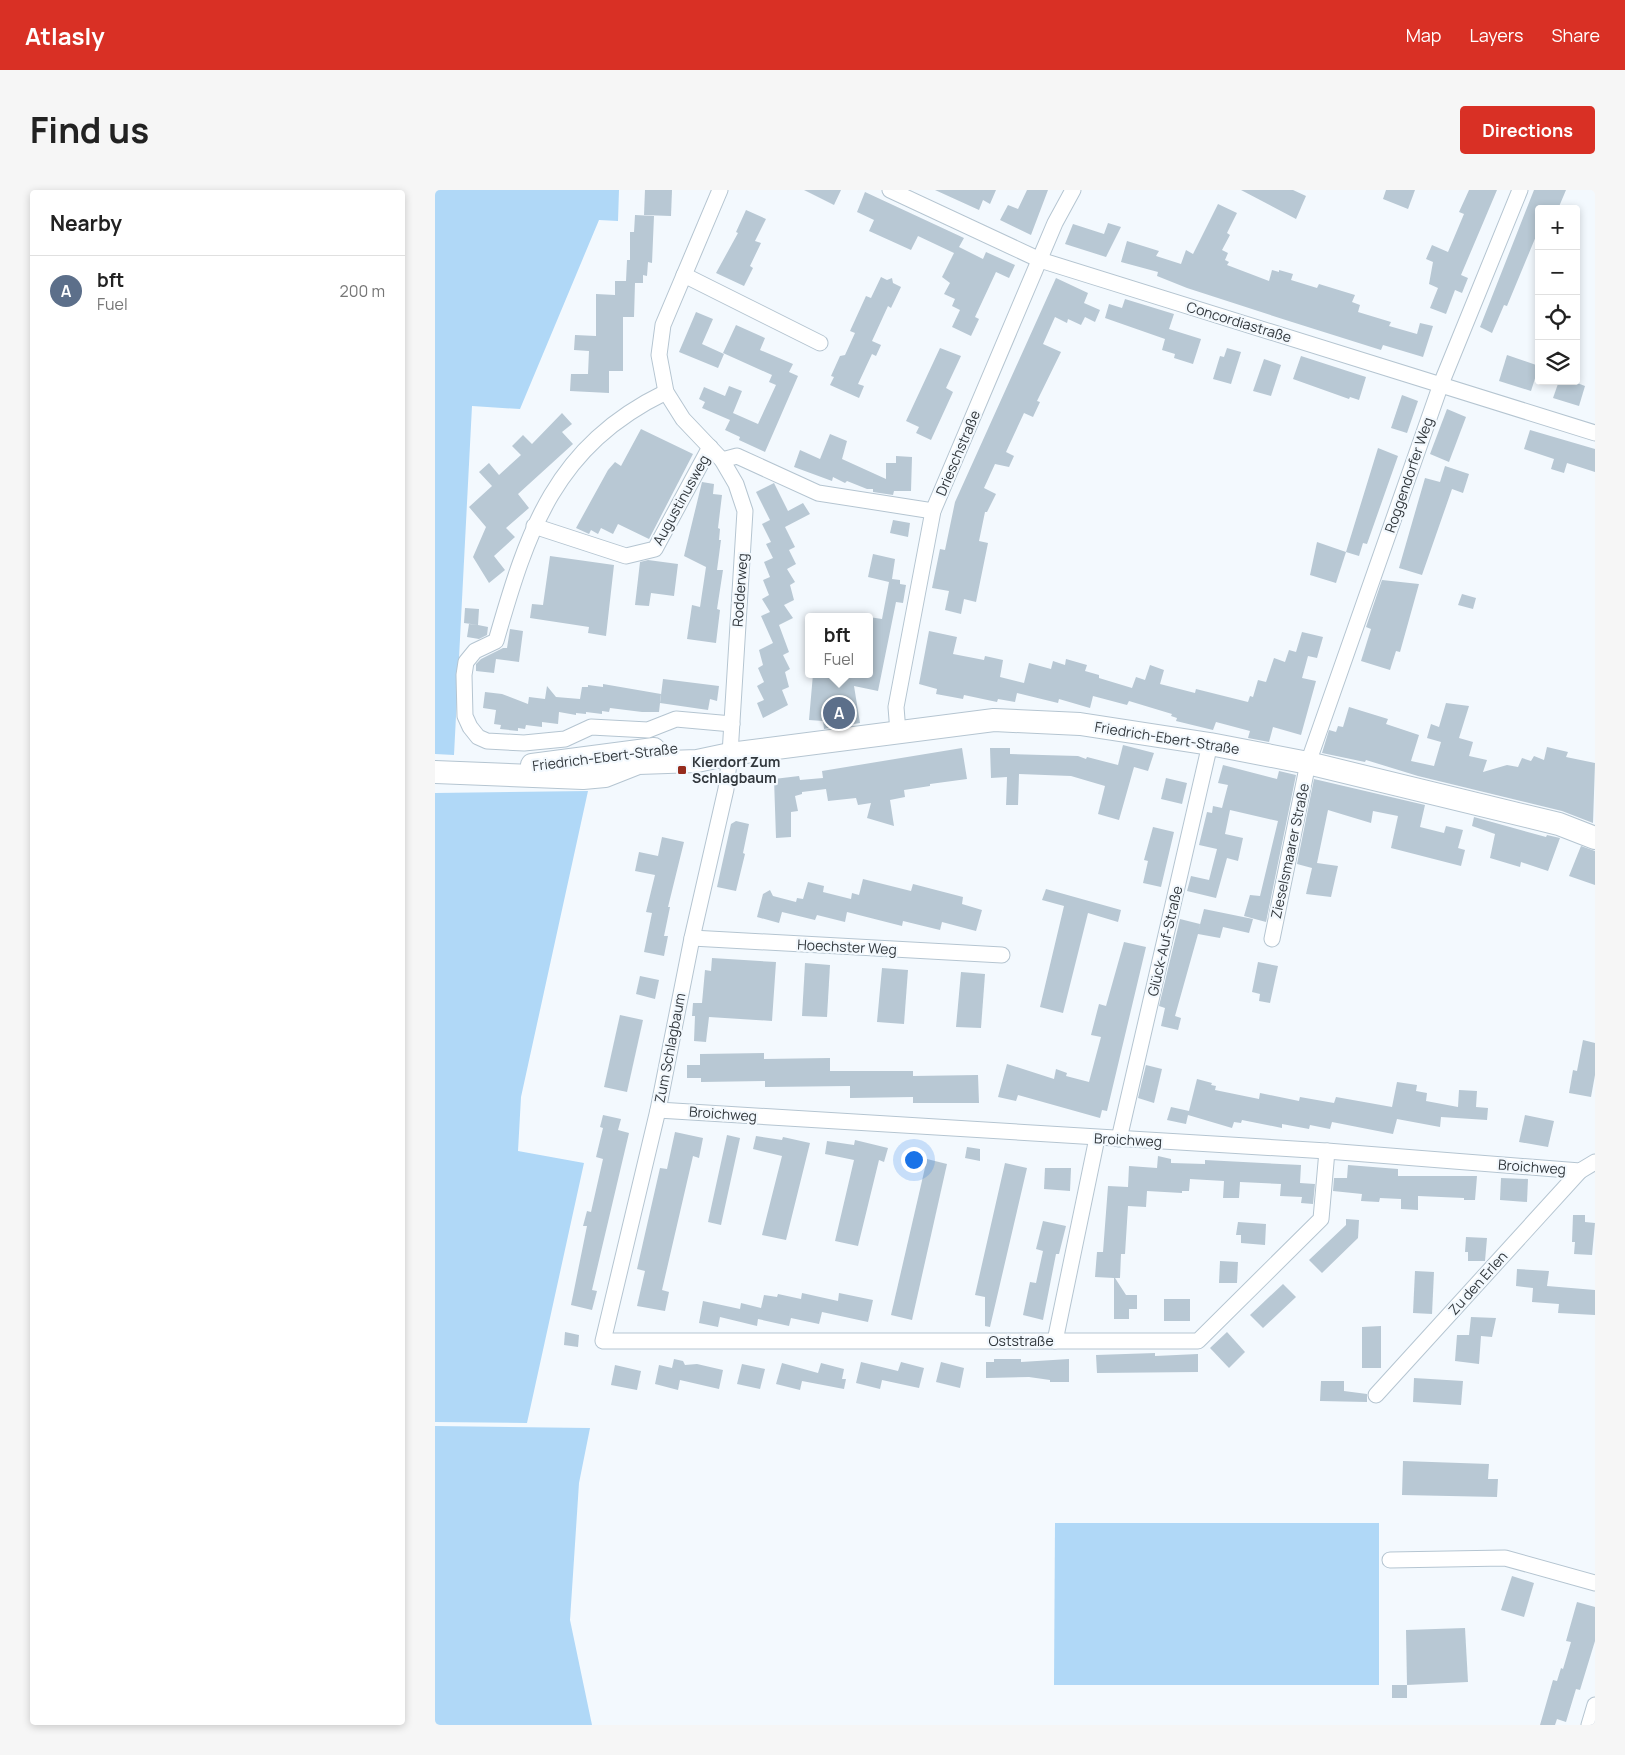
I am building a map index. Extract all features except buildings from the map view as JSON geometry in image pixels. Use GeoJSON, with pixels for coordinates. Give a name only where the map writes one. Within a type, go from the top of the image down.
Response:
{"type":"FeatureCollection","features":[{"type":"Feature","properties":{"kind":"main road","name":"Friedrich-Ebert-Straße"},"geometry":{"type":"LineString","coordinates":[[435,772],[480,773],[602,754],[663,748],[697,748],[729,754],[994,720],[1081,724],[1210,744],[1308,764],[1559,824],[1595,838]]}},
{"type":"Feature","properties":{"kind":"street","name":"Rodderweg"},"geometry":{"type":"LineString","coordinates":[[720,190],[663,324],[659,355],[666,392],[683,419],[722,460],[737,484],[745,511],[729,754]]}},
{"type":"Feature","properties":{"kind":"street","name":"Concordiastraße"},"geometry":{"type":"LineString","coordinates":[[890,190],[1040,260],[1595,433]]}},
{"type":"Feature","properties":{"kind":"street","name":"Drieschstraße"},"geometry":{"type":"LineString","coordinates":[[898,732],[896,706],[933,511],[1055,223],[1073,190]]}},
{"type":"Feature","properties":{"kind":"street","name":"Roggendorfer Weg"},"geometry":{"type":"LineString","coordinates":[[1308,764],[1441,384],[1520,190]]}},
{"type":"Feature","properties":{"kind":"street"},"geometry":{"type":"LineString","coordinates":[[684,275],[820,343]]}},
{"type":"Feature","properties":{"kind":"street"},"geometry":{"type":"LineString","coordinates":[[666,392],[637,406],[594,439],[558,484],[534,526],[496,641],[475,651],[466,662],[465,716],[470,728],[477,736],[487,741],[524,743],[565,739],[591,727],[648,730],[677,719],[732,724]]}},
{"type":"Feature","properties":{"kind":"street","name":"Augustinusweg"},"geometry":{"type":"LineString","coordinates":[[534,526],[626,556],[655,549],[710,447]]}},
{"type":"Feature","properties":{"kind":"street"},"geometry":{"type":"LineString","coordinates":[[722,460],[737,456],[818,493],[933,511]]}},
{"type":"Feature","properties":{"kind":"street","name":"Glück-Auf-Straße"},"geometry":{"type":"LineString","coordinates":[[1119,1140],[1210,744]]}},
{"type":"Feature","properties":{"kind":"street","name":"Zum Schlagbaum"},"geometry":{"type":"LineString","coordinates":[[603,1341],[658,1110],[692,938],[726,789],[729,754]]}},
{"type":"Feature","properties":{"kind":"street","name":"Zieselsmaarer Straße"},"geometry":{"type":"LineString","coordinates":[[1272,939],[1308,764]]}},
{"type":"Feature","properties":{"kind":"street","name":"Hoechster Weg"},"geometry":{"type":"LineString","coordinates":[[692,938],[1002,955]]}},
{"type":"Feature","properties":{"kind":"street","name":"Broichweg"},"geometry":{"type":"LineString","coordinates":[[658,1110],[1119,1140],[1327,1151],[1580,1171],[1595,1162]]}},
{"type":"Feature","properties":{"kind":"street"},"geometry":{"type":"LineString","coordinates":[[1055,1341],[1097,1138]]}},
{"type":"Feature","properties":{"kind":"street","name":"Oststraße"},"geometry":{"type":"LineString","coordinates":[[603,1341],[1198,1341],[1321,1219],[1327,1151]]}},
{"type":"Feature","properties":{"kind":"street","name":"Zu den Erlen"},"geometry":{"type":"LineString","coordinates":[[1376,1395],[1580,1171]]}},
{"type":"Feature","properties":{"kind":"street"},"geometry":{"type":"LineString","coordinates":[[1390,1560],[1505,1558],[1595,1583]]}},
{"type":"Feature","properties":{"kind":"street"},"geometry":{"type":"LineString","coordinates":[[1589,1725],[1595,1705]]}},
{"type":"Feature","properties":{"kind":"shaded area"},"geometry":{"type":"Polygon","coordinates":[[[435,190],[619,190],[618,221],[599,220],[520,409],[472,406],[454,755],[435,754],[435,190]]]}},
{"type":"Feature","properties":{"kind":"shaded area"},"geometry":{"type":"Polygon","coordinates":[[[588,791],[521,1097],[518,1151],[584,1163],[527,1423],[435,1422],[435,793],[588,791]]]}},
{"type":"Feature","properties":{"kind":"shaded area"},"geometry":{"type":"Polygon","coordinates":[[[435,1426],[590,1428],[579,1483],[570,1620],[592,1725],[435,1725],[435,1426]]]}},
{"type":"Feature","properties":{"kind":"shaded area"},"geometry":{"type":"Polygon","coordinates":[[[1055,1523],[1379,1523],[1379,1685],[1054,1685],[1055,1523]]]}},
{"type":"Feature","properties":{"kind":"place","name":"bft"},"geometry":{"type":"Point","coordinates":[839,713]}},
{"type":"Feature","properties":{"kind":"place","name":"Kierdorf Zum Schlagbaum"},"geometry":{"type":"Point","coordinates":[682,770]}}]}
